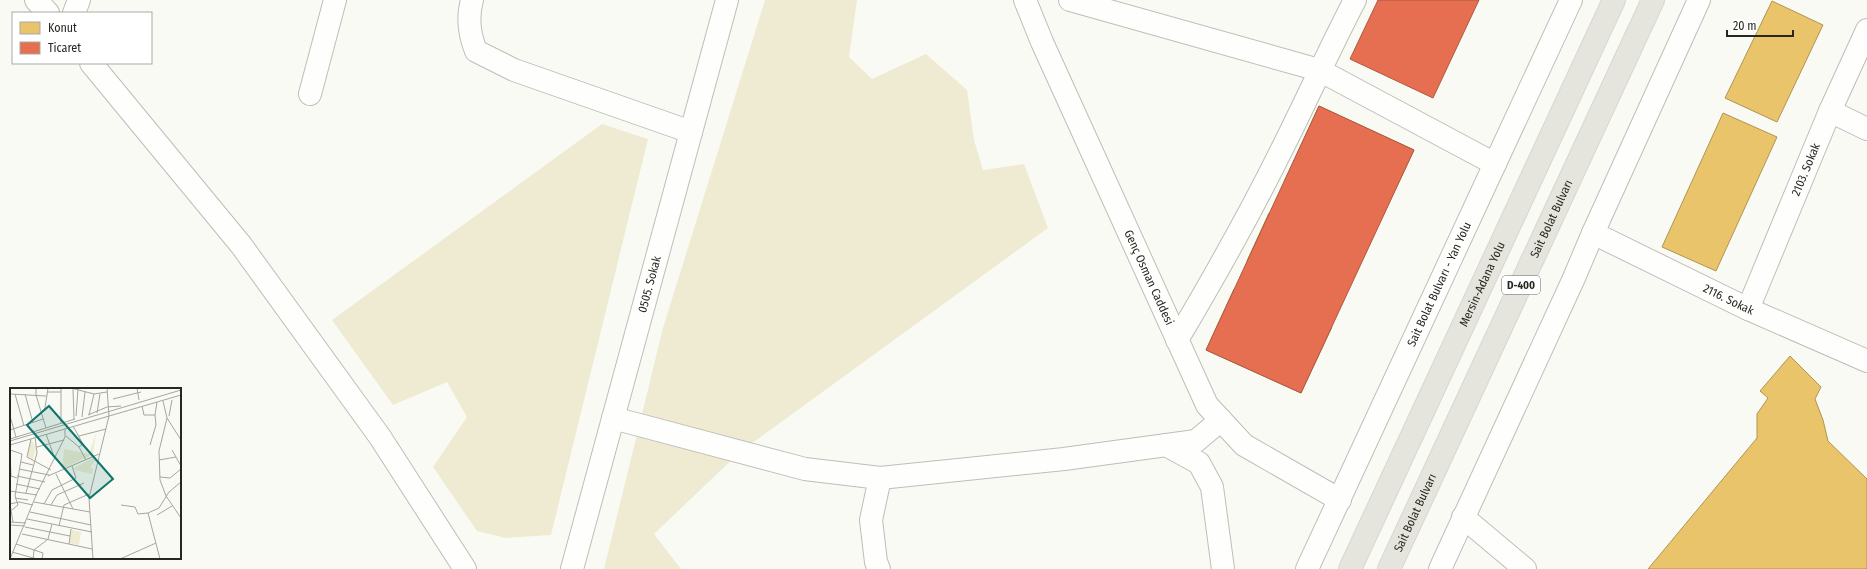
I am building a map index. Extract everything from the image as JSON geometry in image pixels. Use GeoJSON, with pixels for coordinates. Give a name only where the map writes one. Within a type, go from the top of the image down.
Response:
{"type":"FeatureCollection","features":[{"type":"Feature","properties":{"kind":"highway","name":"Mersin-Adana Yolu"},"geometry":{"type":"LineString","coordinates":[[1350,569],[1614,0]]}},
{"type":"Feature","properties":{"kind":"highway","name":"Sait Bolat Bulvarı"},"geometry":{"type":"LineString","coordinates":[[1389,569],[1654,0]]}},
{"type":"Feature","properties":{"kind":"street"},"geometry":{"type":"LineString","coordinates":[[36,0],[47,12]]}},
{"type":"Feature","properties":{"kind":"street"},"geometry":{"type":"LineString","coordinates":[[74,12],[79,0]]}},
{"type":"Feature","properties":{"kind":"street"},"geometry":{"type":"LineString","coordinates":[[310,94],[335,0]]}},
{"type":"Feature","properties":{"kind":"street"},"geometry":{"type":"LineString","coordinates":[[472,0],[469,11],[470,34],[476,51],[514,70],[691,132]]}},
{"type":"Feature","properties":{"kind":"street","name":"0505. Sokak"},"geometry":{"type":"LineString","coordinates":[[572,569],[727,0]]}},
{"type":"Feature","properties":{"kind":"street","name":"Genç Osman Caddesi"},"geometry":{"type":"LineString","coordinates":[[1026,0],[1045,49],[1207,405],[1244,445],[1340,500]]}},
{"type":"Feature","properties":{"kind":"street"},"geometry":{"type":"LineString","coordinates":[[1070,0],[1319,70],[1495,164]]}},
{"type":"Feature","properties":{"kind":"street"},"geometry":{"type":"LineString","coordinates":[[1177,340],[1224,260],[1284,145],[1319,70],[1355,0]]}},
{"type":"Feature","properties":{"kind":"street","name":"Sait Bolat Bulvarı - Yan Yolu"},"geometry":{"type":"LineString","coordinates":[[1307,569],[1571,0]]}},
{"type":"Feature","properties":{"kind":"street"},"geometry":{"type":"LineString","coordinates":[[1440,569],[1574,278],[1699,0]]}},
{"type":"Feature","properties":{"kind":"street","name":"2103. Sokak"},"geometry":{"type":"LineString","coordinates":[[1748,309],[1830,111],[1867,30]]}},
{"type":"Feature","properties":{"kind":"street"},"geometry":{"type":"LineString","coordinates":[[92,64],[241,245],[380,437],[464,569]]}},
{"type":"Feature","properties":{"kind":"street"},"geometry":{"type":"LineString","coordinates":[[1830,111],[1867,129]]}},
{"type":"Feature","properties":{"kind":"street","name":"2116. Sokak"},"geometry":{"type":"LineString","coordinates":[[1593,233],[1748,309],[1867,361]]}},
{"type":"Feature","properties":{"kind":"street"},"geometry":{"type":"LineString","coordinates":[[613,418],[805,469],[880,478],[1064,459],[1196,441],[1221,420]]}},
{"type":"Feature","properties":{"kind":"street"},"geometry":{"type":"LineString","coordinates":[[1166,445],[1199,463],[1212,487],[1223,569]]}},
{"type":"Feature","properties":{"kind":"street"},"geometry":{"type":"LineString","coordinates":[[879,569],[876,562],[872,520],[880,478]]}},
{"type":"Feature","properties":{"kind":"street"},"geometry":{"type":"LineString","coordinates":[[1464,517],[1525,569]]}},
{"type":"Feature","properties":{"kind":"shaded area"},"geometry":{"type":"Polygon","coordinates":[[[765,0],[857,0],[849,57],[872,79],[926,54],[967,90],[974,140],[983,170],[1024,164],[1048,228],[740,452],[654,534],[681,569],[604,569],[663,328],[765,0]]]}},
{"type":"Feature","properties":{"kind":"shaded area"},"geometry":{"type":"Polygon","coordinates":[[[602,124],[648,139],[551,535],[506,538],[477,531],[433,467],[467,417],[447,382],[393,405],[332,320],[602,124]]]}},
{"type":"Feature","properties":{"kind":"building: Konut"},"geometry":{"type":"Polygon","coordinates":[[[1772,1],[1823,25],[1777,122],[1725,98],[1772,1]]]}},
{"type":"Feature","properties":{"kind":"building: Konut"},"geometry":{"type":"Polygon","coordinates":[[[1319,106],[1414,150],[1380,222],[1285,180],[1319,106]]]}},
{"type":"Feature","properties":{"kind":"building: Konut"},"geometry":{"type":"Polygon","coordinates":[[[1723,113],[1777,137],[1716,271],[1662,247],[1723,113]]]}},
{"type":"Feature","properties":{"kind":"building: Konut"},"geometry":{"type":"Polygon","coordinates":[[[1269,213],[1332,236],[1337,247],[1334,266],[1321,282],[1311,289],[1247,261],[1269,213]]]}},
{"type":"Feature","properties":{"kind":"building: Konut"},"geometry":{"type":"Polygon","coordinates":[[[1234,289],[1332,327],[1301,393],[1206,350],[1234,289]]]}},
{"type":"Feature","properties":{"kind":"building: Konut"},"geometry":{"type":"Polygon","coordinates":[[[1790,356],[1821,387],[1815,399],[1823,420],[1828,441],[1867,479],[1867,569],[1648,569],[1757,438],[1757,414],[1768,398],[1760,391],[1790,356]]]}},
{"type":"Feature","properties":{"kind":"building: Ticaret"},"geometry":{"type":"Polygon","coordinates":[[[1378,0],[1479,0],[1433,98],[1350,59],[1378,0]]]}},
{"type":"Feature","properties":{"kind":"building: Ticaret"},"geometry":{"type":"Polygon","coordinates":[[[1319,106],[1414,150],[1301,393],[1206,350],[1319,106]]]}}]}
